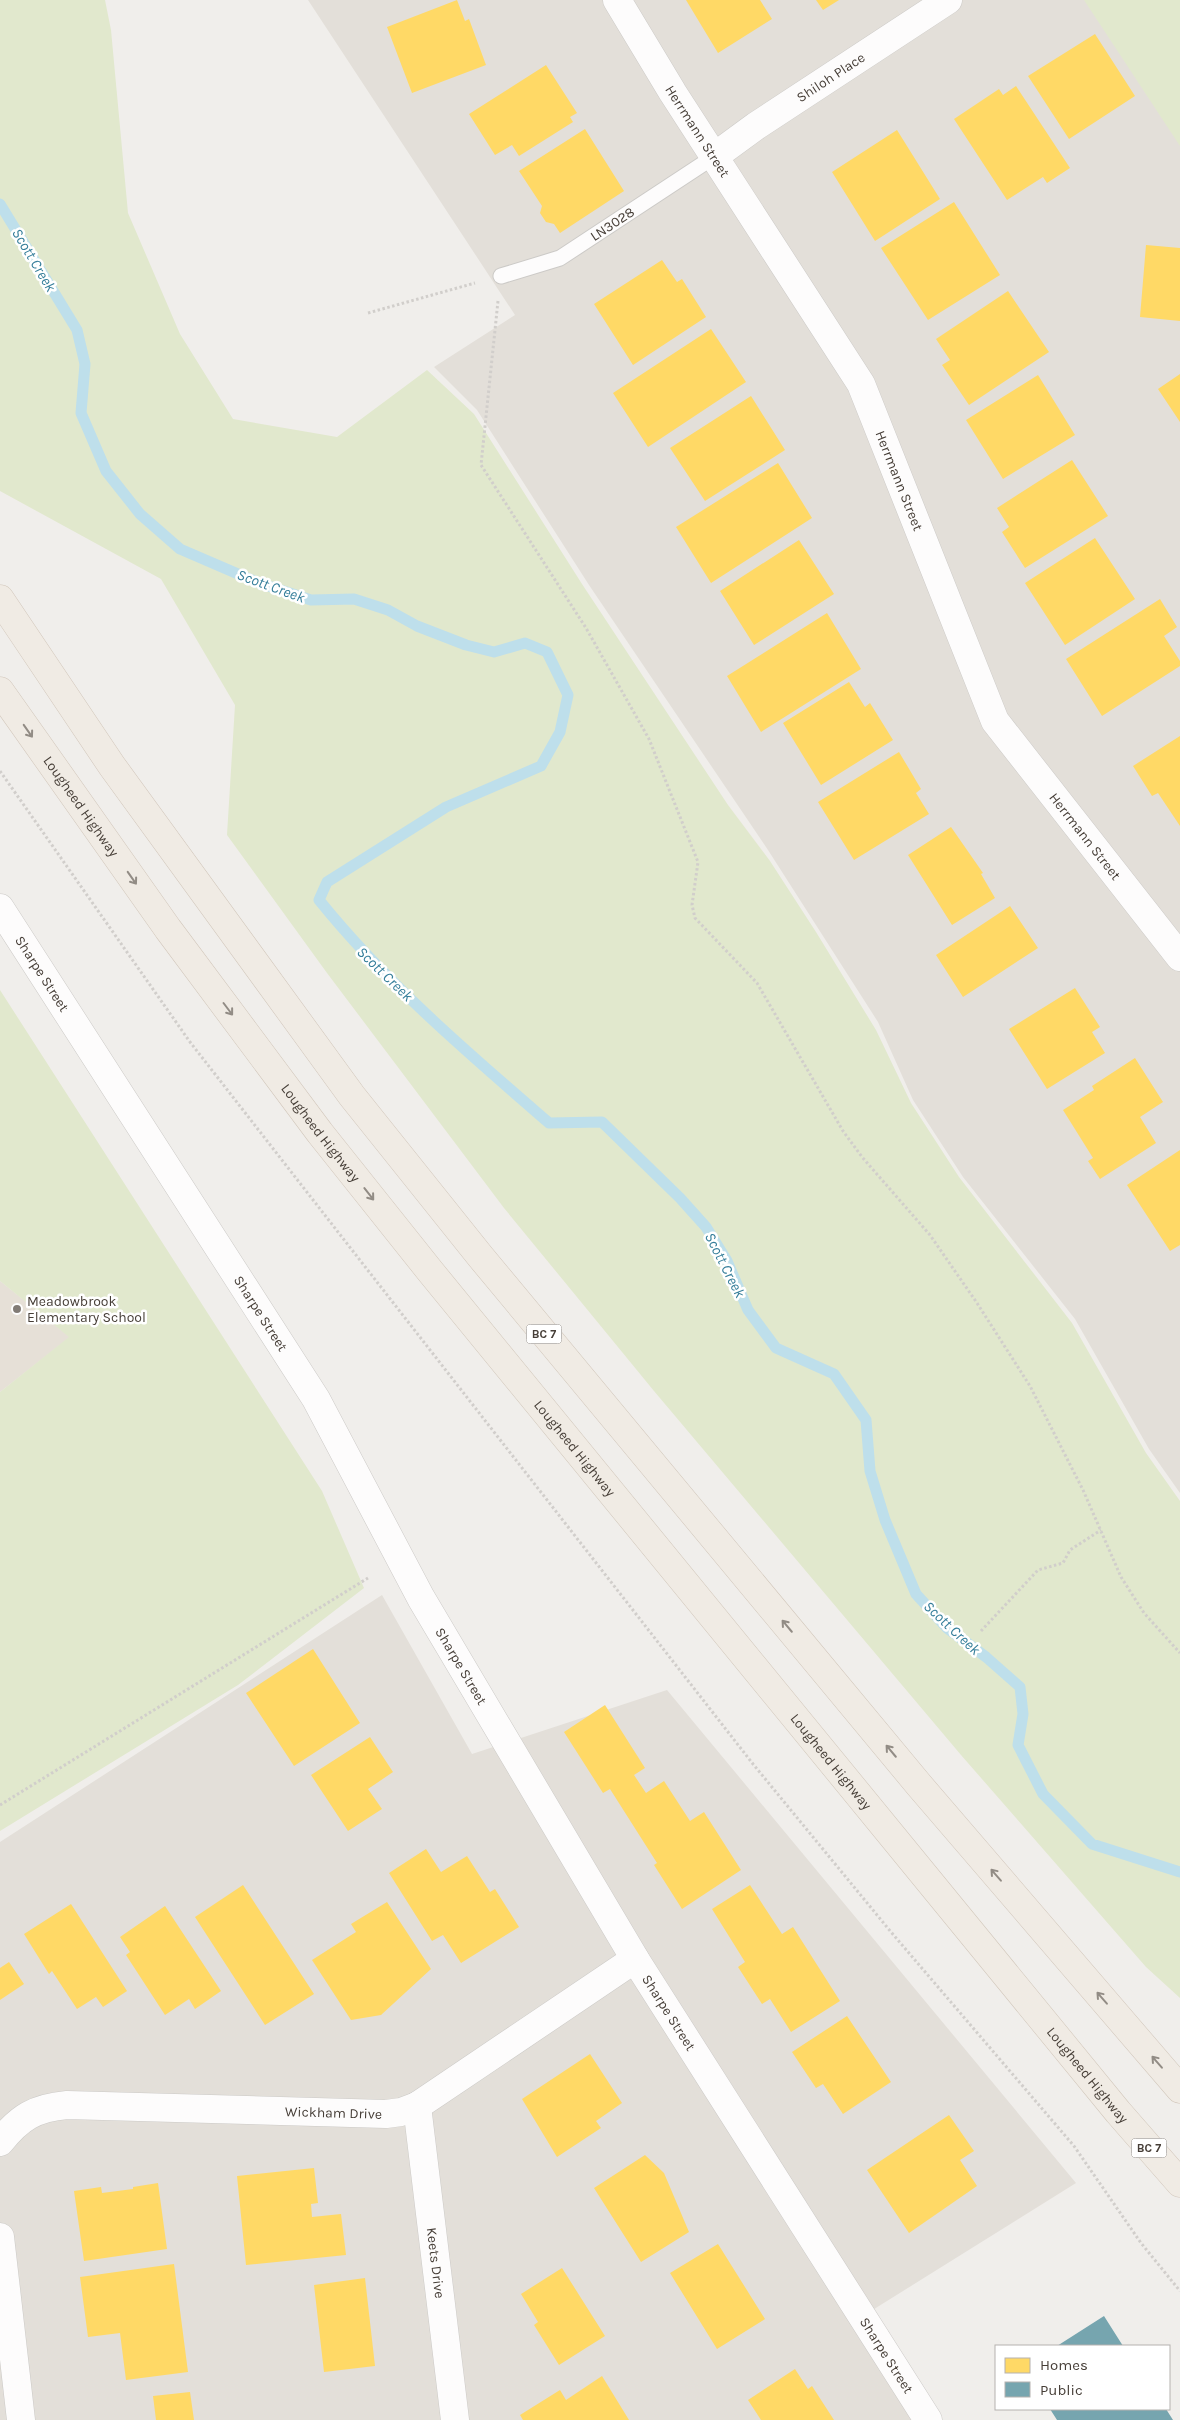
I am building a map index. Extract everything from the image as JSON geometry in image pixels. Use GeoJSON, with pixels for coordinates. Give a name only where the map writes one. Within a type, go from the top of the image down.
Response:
{"type":"FeatureCollection","features":[{"type":"Feature","properties":{"kind":"main road","name":"BC 7"},"geometry":{"type":"LineString","coordinates":[[0,599],[112,766],[358,1104],[480,1256],[913,1777],[1180,2090]]}},
{"type":"Feature","properties":{"kind":"main road","name":"Lougheed Highway"},"geometry":{"type":"LineString","coordinates":[[0,692],[168,929],[320,1133],[430,1271],[1093,2082],[1180,2183]]}},
{"type":"Feature","properties":{"kind":"street","name":"Herrmann Street"},"geometry":{"type":"LineString","coordinates":[[617,0],[673,93],[861,384],[995,721],[1180,957]]}},
{"type":"Feature","properties":{"kind":"street","name":"Shiloh Place"},"geometry":{"type":"LineString","coordinates":[[715,156],[756,126],[948,0]]}},
{"type":"Feature","properties":{"kind":"street","name":"Sharpe Street"},"geometry":{"type":"LineString","coordinates":[[0,908],[316,1399],[421,1598],[635,1958],[928,2420]]}},
{"type":"Feature","properties":{"kind":"street","name":"Wickham Drive"},"geometry":{"type":"LineString","coordinates":[[0,2142],[21,2119],[45,2107],[67,2105],[386,2114],[417,2106],[635,1958]]}},
{"type":"Feature","properties":{"kind":"street","name":"Keets Drive"},"geometry":{"type":"LineString","coordinates":[[417,2106],[455,2420]]}},
{"type":"Feature","properties":{"kind":"street"},"geometry":{"type":"LineString","coordinates":[[0,2237],[21,2420]]}},
{"type":"Feature","properties":{"kind":"lane","name":"LN3028"},"geometry":{"type":"LineString","coordinates":[[501,276],[560,258],[715,156]]}},
{"type":"Feature","properties":{"kind":"path"},"geometry":{"type":"LineString","coordinates":[[368,314],[501,276],[481,465],[586,628],[649,739],[698,862],[692,905],[696,918],[757,983],[843,1131],[862,1157],[930,1235],[977,1303],[1030,1386],[1083,1490],[1121,1577],[1144,1614],[1180,1653]]}},
{"type":"Feature","properties":{"kind":"path"},"geometry":{"type":"LineString","coordinates":[[0,771],[190,1042],[273,1149],[753,1764],[891,1932],[1074,2146],[1141,2243],[1180,2291]]}},
{"type":"Feature","properties":{"kind":"path"},"geometry":{"type":"LineString","coordinates":[[981,1631],[1038,1570],[1063,1563],[1070,1550],[1101,1530]]}},
{"type":"Feature","properties":{"kind":"path"},"geometry":{"type":"LineString","coordinates":[[0,1805],[368,1578]]}},
{"type":"Feature","properties":{"kind":"shaded area"},"geometry":{"type":"Polygon","coordinates":[[[308,0],[1180,0],[1180,1493],[1149,1449],[1075,1319],[963,1177],[913,1100],[878,1022],[768,850],[589,585],[477,410],[434,367],[515,315],[308,0]]]}},
{"type":"Feature","properties":{"kind":"shaded area","name":"Meadowbrook Elementary School"},"geometry":{"type":"Polygon","coordinates":[[[0,1281],[70,1337],[0,1392],[0,1281]]]}},
{"type":"Feature","properties":{"kind":"shaded area"},"geometry":{"type":"Polygon","coordinates":[[[382,1595],[472,1754],[667,1690],[1076,2183],[863,2316],[925,2420],[0,2420],[0,1842],[382,1595]]]}},
{"type":"Feature","properties":{"kind":"green space"},"geometry":{"type":"Polygon","coordinates":[[[0,0],[105,0],[111,30],[128,213],[180,334],[233,419],[337,437],[427,370],[474,414],[582,584],[728,805],[770,861],[816,932],[876,1030],[911,1103],[959,1177],[1072,1323],[1146,1453],[1180,1501],[1180,1998],[1146,1967],[961,1755],[654,1391],[504,1208],[327,973],[227,835],[235,705],[161,579],[0,491],[0,0]]]}},
{"type":"Feature","properties":{"kind":"green space"},"geometry":{"type":"Polygon","coordinates":[[[1084,0],[1180,0],[1180,146],[1084,0]]]}},
{"type":"Feature","properties":{"kind":"green space"},"geometry":{"type":"Polygon","coordinates":[[[0,990],[322,1491],[364,1588],[238,1685],[0,1831],[0,1392],[69,1337],[0,1281],[0,990]]]}},
{"type":"Feature","properties":{"kind":"building: Homes"},"geometry":{"type":"Polygon","coordinates":[[[457,0],[465,21],[469,19],[486,65],[412,93],[387,27],[457,0]]]}},
{"type":"Feature","properties":{"kind":"building: Homes"},"geometry":{"type":"Polygon","coordinates":[[[686,0],[760,0],[772,19],[718,53],[686,0]]]}},
{"type":"Feature","properties":{"kind":"building: Homes"},"geometry":{"type":"Polygon","coordinates":[[[816,0],[839,0],[823,10],[816,0]]]}},
{"type":"Feature","properties":{"kind":"building: Homes"},"geometry":{"type":"Polygon","coordinates":[[[1095,34],[1135,96],[1069,139],[1028,76],[1095,34]]]}},
{"type":"Feature","properties":{"kind":"building: Homes"},"geometry":{"type":"Polygon","coordinates":[[[546,65],[577,113],[570,117],[573,122],[519,156],[512,145],[495,155],[469,114],[546,65]]]}},
{"type":"Feature","properties":{"kind":"building: Homes"},"geometry":{"type":"Polygon","coordinates":[[[1016,86],[1070,168],[1047,183],[1043,177],[1007,200],[954,119],[999,89],[1003,95],[1016,86]]]}},
{"type":"Feature","properties":{"kind":"building: Homes"},"geometry":{"type":"Polygon","coordinates":[[[585,129],[624,191],[560,233],[554,224],[546,222],[540,213],[542,206],[519,171],[585,129]]]}},
{"type":"Feature","properties":{"kind":"building: Homes"},"geometry":{"type":"Polygon","coordinates":[[[897,130],[940,199],[875,241],[832,172],[897,130]]]}},
{"type":"Feature","properties":{"kind":"building: Homes"},"geometry":{"type":"Polygon","coordinates":[[[954,202],[1000,275],[928,320],[881,248],[954,202]]]}},
{"type":"Feature","properties":{"kind":"building: Homes"},"geometry":{"type":"Polygon","coordinates":[[[1146,245],[1180,248],[1180,321],[1140,317],[1146,245]]]}},
{"type":"Feature","properties":{"kind":"building: Homes"},"geometry":{"type":"Polygon","coordinates":[[[662,260],[677,282],[682,279],[706,317],[633,365],[594,304],[662,260]]]}},
{"type":"Feature","properties":{"kind":"building: Homes"},"geometry":{"type":"Polygon","coordinates":[[[1008,291],[1049,352],[969,405],[942,365],[950,360],[936,339],[1008,291]]]}},
{"type":"Feature","properties":{"kind":"building: Homes"},"geometry":{"type":"Polygon","coordinates":[[[711,329],[746,382],[648,447],[613,393],[711,329]]]}},
{"type":"Feature","properties":{"kind":"building: Homes"},"geometry":{"type":"Polygon","coordinates":[[[1180,374],[1180,422],[1158,389],[1180,374]]]}},
{"type":"Feature","properties":{"kind":"building: Homes"},"geometry":{"type":"Polygon","coordinates":[[[1038,375],[1075,435],[1003,479],[966,420],[1038,375]]]}},
{"type":"Feature","properties":{"kind":"building: Homes"},"geometry":{"type":"Polygon","coordinates":[[[751,396],[785,450],[705,501],[670,448],[751,396]]]}},
{"type":"Feature","properties":{"kind":"building: Homes"},"geometry":{"type":"Polygon","coordinates":[[[1072,460],[1108,516],[1025,568],[1002,532],[1009,527],[997,508],[1072,460]]]}},
{"type":"Feature","properties":{"kind":"building: Homes"},"geometry":{"type":"Polygon","coordinates":[[[778,463],[812,518],[711,583],[676,527],[778,463]]]}},
{"type":"Feature","properties":{"kind":"building: Homes"},"geometry":{"type":"Polygon","coordinates":[[[1095,538],[1135,599],[1065,645],[1025,583],[1095,538]]]}},
{"type":"Feature","properties":{"kind":"building: Homes"},"geometry":{"type":"Polygon","coordinates":[[[799,540],[834,594],[754,645],[720,591],[799,540]]]}},
{"type":"Feature","properties":{"kind":"building: Homes"},"geometry":{"type":"Polygon","coordinates":[[[1160,599],[1177,627],[1164,636],[1180,661],[1180,666],[1102,716],[1066,659],[1160,599]]]}},
{"type":"Feature","properties":{"kind":"building: Homes"},"geometry":{"type":"Polygon","coordinates":[[[827,613],[861,669],[761,732],[727,676],[827,613]]]}},
{"type":"Feature","properties":{"kind":"building: Homes"},"geometry":{"type":"Polygon","coordinates":[[[849,682],[865,707],[870,703],[893,740],[821,785],[783,723],[849,682]]]}},
{"type":"Feature","properties":{"kind":"building: Homes"},"geometry":{"type":"Polygon","coordinates":[[[1180,736],[1180,826],[1158,793],[1152,796],[1133,766],[1180,736]]]}},
{"type":"Feature","properties":{"kind":"building: Homes"},"geometry":{"type":"Polygon","coordinates":[[[899,752],[921,789],[916,793],[929,814],[854,860],[818,802],[899,752]]]}},
{"type":"Feature","properties":{"kind":"building: Homes"},"geometry":{"type":"Polygon","coordinates":[[[951,827],[983,873],[981,874],[995,898],[952,925],[908,855],[951,827]]]}},
{"type":"Feature","properties":{"kind":"building: Homes"},"geometry":{"type":"Polygon","coordinates":[[[1010,906],[1038,948],[963,997],[936,955],[1010,906]]]}},
{"type":"Feature","properties":{"kind":"building: Homes"},"geometry":{"type":"Polygon","coordinates":[[[1075,988],[1100,1027],[1092,1032],[1105,1053],[1047,1089],[1009,1029],[1075,988]]]}},
{"type":"Feature","properties":{"kind":"building: Homes"},"geometry":{"type":"Polygon","coordinates":[[[1135,1058],[1163,1102],[1140,1117],[1156,1143],[1100,1179],[1088,1161],[1093,1158],[1063,1110],[1094,1090],[1092,1086],[1135,1058]]]}},
{"type":"Feature","properties":{"kind":"building: Homes"},"geometry":{"type":"Polygon","coordinates":[[[1180,1150],[1180,1245],[1170,1251],[1127,1185],[1180,1150]]]}},
{"type":"Feature","properties":{"kind":"building: Homes"},"geometry":{"type":"Polygon","coordinates":[[[313,1649],[360,1723],[294,1766],[246,1693],[313,1649]]]}},
{"type":"Feature","properties":{"kind":"building: Homes"},"geometry":{"type":"Polygon","coordinates":[[[605,1705],[645,1768],[634,1775],[646,1793],[664,1781],[690,1821],[704,1812],[741,1870],[682,1909],[654,1865],[657,1863],[610,1789],[603,1793],[564,1732],[605,1705]]]}},
{"type":"Feature","properties":{"kind":"building: Homes"},"geometry":{"type":"Polygon","coordinates":[[[370,1737],[393,1772],[368,1789],[382,1809],[348,1831],[311,1775],[370,1737]]]}},
{"type":"Feature","properties":{"kind":"building: Homes"},"geometry":{"type":"Polygon","coordinates":[[[426,1849],[441,1872],[467,1856],[490,1892],[495,1889],[519,1927],[461,1963],[443,1935],[432,1941],[389,1873],[426,1849]]]}},
{"type":"Feature","properties":{"kind":"building: Homes"},"geometry":{"type":"Polygon","coordinates":[[[243,1885],[314,1994],[265,2025],[195,1917],[243,1885]]]}},
{"type":"Feature","properties":{"kind":"building: Homes"},"geometry":{"type":"Polygon","coordinates":[[[750,1885],[782,1934],[793,1927],[840,2001],[791,2032],[770,1999],[762,2004],[738,1967],[745,1962],[712,1909],[750,1885]]]}},
{"type":"Feature","properties":{"kind":"building: Homes"},"geometry":{"type":"Polygon","coordinates":[[[387,1902],[431,1969],[381,2015],[351,2020],[312,1960],[356,1932],[351,1924],[387,1902]]]}},
{"type":"Feature","properties":{"kind":"building: Homes"},"geometry":{"type":"Polygon","coordinates":[[[71,1904],[127,1991],[103,2007],[96,1997],[77,2009],[52,1971],[49,1974],[24,1934],[71,1904]]]}},
{"type":"Feature","properties":{"kind":"building: Homes"},"geometry":{"type":"Polygon","coordinates":[[[165,1906],[221,1991],[195,2009],[189,1999],[165,2015],[126,1955],[130,1952],[120,1937],[165,1906]]]}},
{"type":"Feature","properties":{"kind":"building: Homes"},"geometry":{"type":"Polygon","coordinates":[[[9,1962],[24,1984],[0,2000],[0,1968],[9,1962]]]}},
{"type":"Feature","properties":{"kind":"building: Homes"},"geometry":{"type":"Polygon","coordinates":[[[847,2016],[891,2082],[843,2114],[823,2084],[816,2088],[792,2052],[847,2016]]]}},
{"type":"Feature","properties":{"kind":"building: Homes"},"geometry":{"type":"Polygon","coordinates":[[[590,2054],[622,2103],[596,2121],[601,2128],[557,2157],[522,2099],[590,2054]]]}},
{"type":"Feature","properties":{"kind":"building: Homes"},"geometry":{"type":"Polygon","coordinates":[[[949,2115],[974,2151],[960,2160],[977,2186],[909,2233],[867,2170],[949,2115]]]}},
{"type":"Feature","properties":{"kind":"building: Homes"},"geometry":{"type":"Polygon","coordinates":[[[645,2155],[664,2173],[689,2232],[641,2262],[594,2188],[645,2155]]]}},
{"type":"Feature","properties":{"kind":"building: Homes"},"geometry":{"type":"Polygon","coordinates":[[[314,2168],[318,2203],[311,2204],[312,2217],[341,2214],[346,2255],[246,2265],[237,2176],[314,2168]]]}},
{"type":"Feature","properties":{"kind":"building: Homes"},"geometry":{"type":"Polygon","coordinates":[[[158,2183],[167,2249],[84,2261],[74,2191],[101,2187],[102,2193],[133,2189],[133,2187],[158,2183]]]}},
{"type":"Feature","properties":{"kind":"building: Homes"},"geometry":{"type":"Polygon","coordinates":[[[718,2244],[765,2319],[717,2349],[670,2273],[718,2244]]]}},
{"type":"Feature","properties":{"kind":"building: Homes"},"geometry":{"type":"Polygon","coordinates":[[[174,2264],[188,2372],[126,2380],[120,2333],[88,2337],[80,2277],[174,2264]]]}},
{"type":"Feature","properties":{"kind":"building: Homes"},"geometry":{"type":"Polygon","coordinates":[[[562,2268],[605,2336],[559,2365],[534,2325],[538,2322],[521,2294],[562,2268]]]}},
{"type":"Feature","properties":{"kind":"building: Homes"},"geometry":{"type":"Polygon","coordinates":[[[365,2278],[375,2366],[324,2372],[314,2285],[365,2278]]]}},
{"type":"Feature","properties":{"kind":"building: Homes"},"geometry":{"type":"Polygon","coordinates":[[[795,2369],[808,2389],[812,2386],[834,2420],[761,2420],[748,2400],[795,2369]]]}},
{"type":"Feature","properties":{"kind":"building: Homes"},"geometry":{"type":"Polygon","coordinates":[[[602,2376],[629,2420],[523,2420],[520,2415],[560,2390],[566,2400],[602,2376]]]}},
{"type":"Feature","properties":{"kind":"building: Homes"},"geometry":{"type":"Polygon","coordinates":[[[190,2392],[194,2420],[156,2420],[153,2396],[190,2392]]]}},
{"type":"Feature","properties":{"kind":"building: Public"},"geometry":{"type":"Polygon","coordinates":[[[1104,2316],[1122,2345],[1059,2345],[1104,2316]]]}},
{"type":"Feature","properties":{"kind":"building: Public"},"geometry":{"type":"Polygon","coordinates":[[[1051,2410],[1167,2410],[1173,2420],[1057,2420],[1051,2410]]]}},
{"type":"Feature","properties":{"kind":"waterway","name":"Scott Creek"},"geometry":{"type":"LineString","coordinates":[[0,204],[77,330],[85,364],[81,413],[106,471],[140,514],[180,549],[259,583],[311,600],[354,599],[388,610],[417,626],[466,645],[494,652],[525,643],[547,652],[568,695],[560,732],[541,766],[446,807],[327,882],[319,900],[345,931],[400,989],[458,1044],[549,1123],[602,1122],[680,1198],[706,1227],[727,1261],[748,1310],[776,1348],[834,1374],[866,1420],[870,1471],[885,1520],[916,1594],[947,1628],[986,1657],[1020,1687],[1023,1714],[1018,1745],[1043,1794],[1092,1844],[1180,1872]]}},
{"type":"Feature","properties":{"kind":"place","name":"Meadowbrook Elementary School"},"geometry":{"type":"Point","coordinates":[17,1309]}}]}
